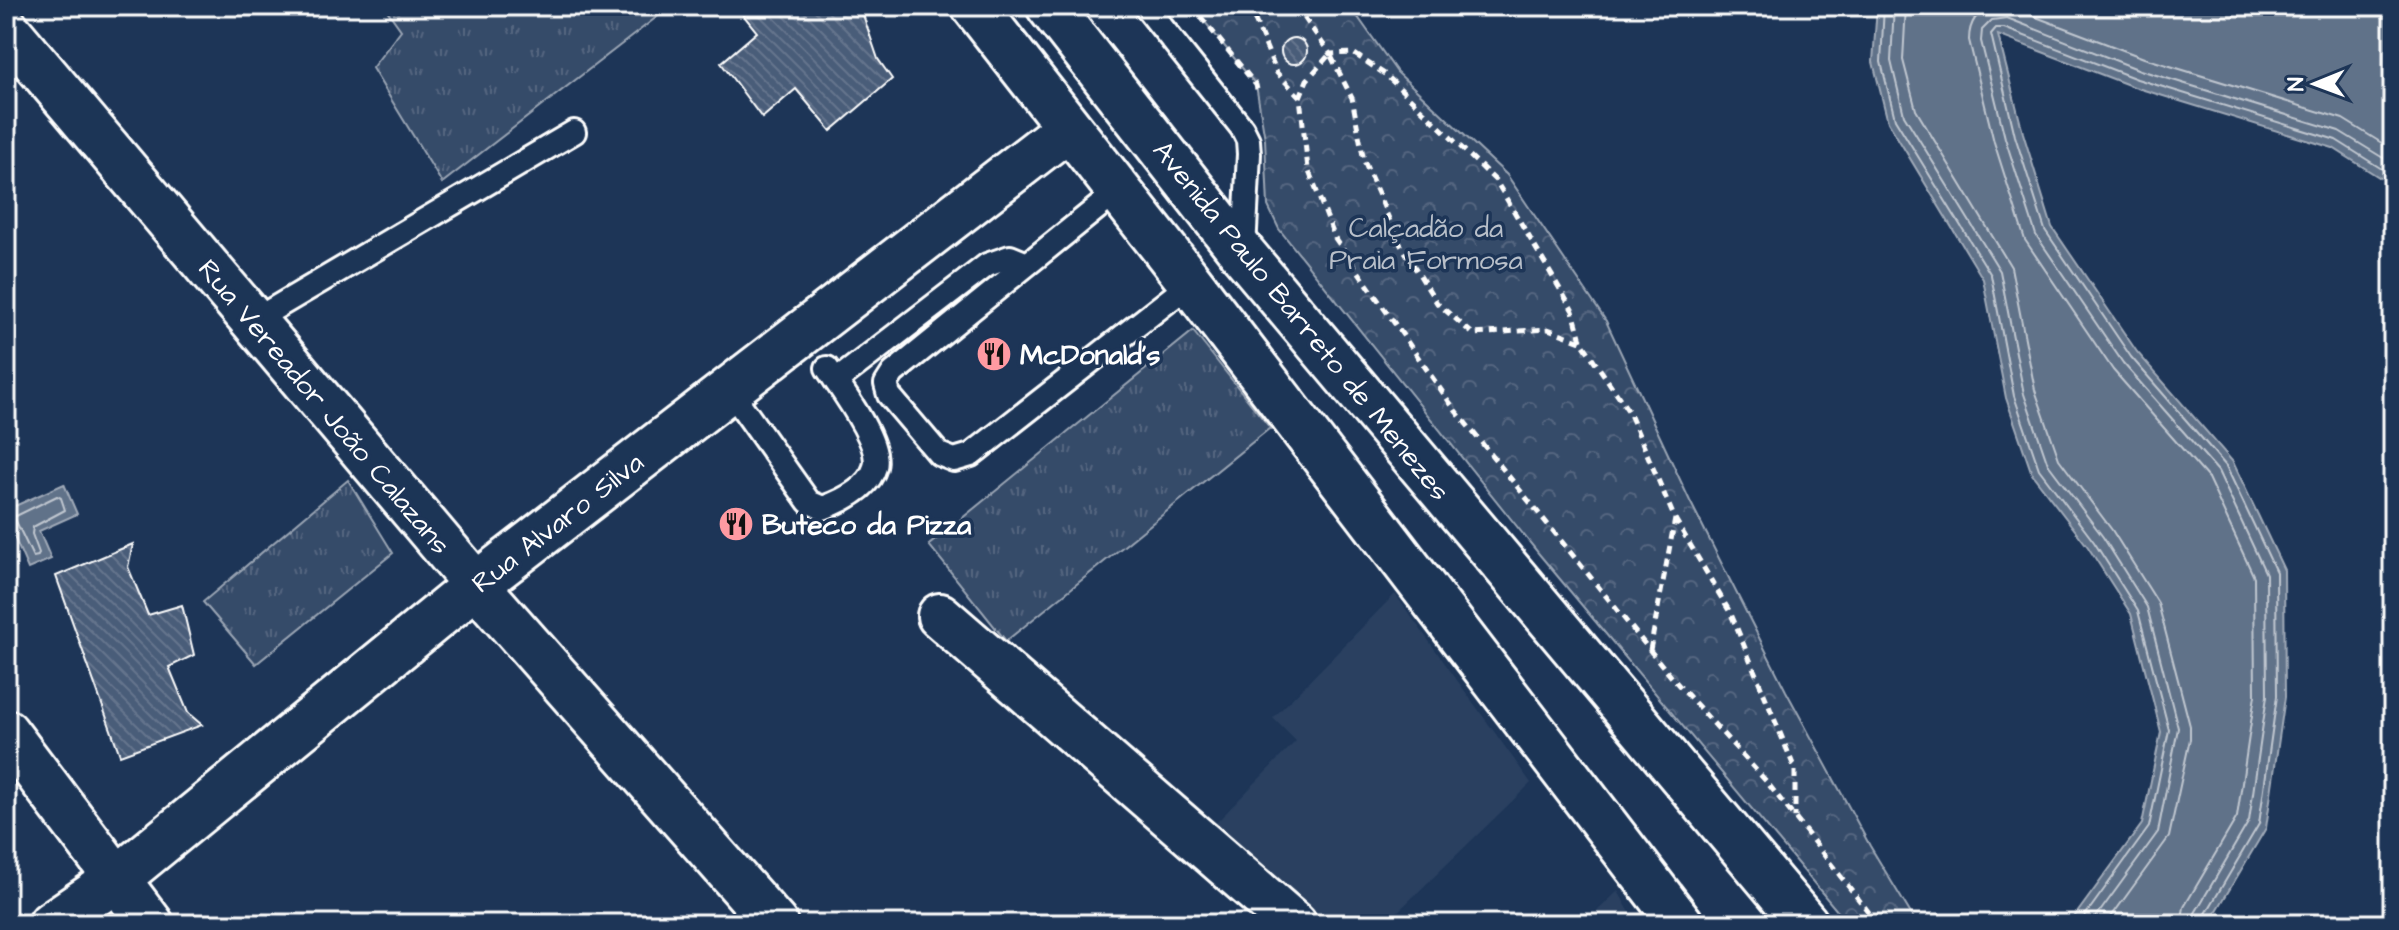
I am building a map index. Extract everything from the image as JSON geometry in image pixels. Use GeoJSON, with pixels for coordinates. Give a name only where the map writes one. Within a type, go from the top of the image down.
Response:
{"type":"FeatureCollection","features":[{"type":"Feature","properties":{"kind":"street"},"geometry":{"type":"LineString","coordinates":[[974,6],[1191,283],[1681,924]]}},
{"type":"Feature","properties":{"kind":"street","name":"Avenida Paulo Barreto de Menezes"},"geometry":{"type":"LineString","coordinates":[[1049,6],[1244,255],[1806,924]]}},
{"type":"Feature","properties":{"kind":"street","name":"Rua Vereador João Calazans"},"geometry":{"type":"LineString","coordinates":[[6,28],[476,585],[775,924]]}},
{"type":"Feature","properties":{"kind":"street","name":"Rua Alvaro Silva"},"geometry":{"type":"LineString","coordinates":[[51,924],[117,879],[476,585],[1068,128]]}},
{"type":"Feature","properties":{"kind":"street"},"geometry":{"type":"LineString","coordinates":[[940,616],[1294,924]]}},
{"type":"Feature","properties":{"kind":"street"},"geometry":{"type":"LineString","coordinates":[[6,732],[151,924]]}},
{"type":"Feature","properties":{"kind":"lane"},"geometry":{"type":"LineString","coordinates":[[1145,6],[1242,128],[1248,140],[1244,255]]}},
{"type":"Feature","properties":{"kind":"lane"},"geometry":{"type":"LineString","coordinates":[[253,321],[574,132]]}},
{"type":"Feature","properties":{"kind":"lane"},"geometry":{"type":"LineString","coordinates":[[1118,191],[893,373],[886,384],[889,395],[939,454],[954,460],[971,455],[1191,283]]}},
{"type":"Feature","properties":{"kind":"lane"},"geometry":{"type":"LineString","coordinates":[[729,389],[809,502],[823,508],[840,502],[868,481],[877,465],[872,440],[831,375],[987,265],[1010,257],[1027,264]]}},
{"type":"Feature","properties":{"kind":"path"},"geometry":{"type":"LineString","coordinates":[[1192,6],[1256,85],[1258,99]]}},
{"type":"Feature","properties":{"kind":"path"},"geometry":{"type":"LineString","coordinates":[[1249,6],[1277,73],[1300,97]]}},
{"type":"Feature","properties":{"kind":"path"},"geometry":{"type":"LineString","coordinates":[[1296,6],[1330,54],[1352,98],[1364,161],[1399,242],[1437,303],[1473,334],[1548,329],[1581,341]]}},
{"type":"Feature","properties":{"kind":"path"},"geometry":{"type":"LineString","coordinates":[[1795,818],[1795,769],[1731,614],[1675,519],[1629,412],[1581,341],[1573,311],[1496,181],[1386,75],[1353,53],[1330,54],[1307,80],[1300,97],[1308,169],[1335,238],[1455,410],[1674,680],[1766,781],[1878,924]]}},
{"type":"Feature","properties":{"kind":"path"},"geometry":{"type":"LineString","coordinates":[[1650,650],[1675,519]]}},
{"type":"Feature","properties":{"kind":"shaded area"},"geometry":{"type":"Polygon","coordinates":[[[1395,594],[1531,783],[1385,924],[1329,924],[1216,823],[1296,741],[1273,718],[1395,594]]]}},
{"type":"Feature","properties":{"kind":"shaded area"},"geometry":{"type":"Polygon","coordinates":[[[1618,891],[1636,924],[1584,924],[1618,891]]]}},
{"type":"Feature","properties":{"kind":"green space"},"geometry":{"type":"Polygon","coordinates":[[[384,6],[671,6],[442,183],[372,68],[401,30],[384,6]]]}},
{"type":"Feature","properties":{"kind":"green space","name":"Calçadão da Praia Formosa"},"geometry":{"type":"Polygon","coordinates":[[[1192,6],[1350,6],[1397,72],[1507,175],[1606,321],[1690,501],[1786,691],[1870,846],[1917,924],[1848,924],[1539,554],[1279,229],[1268,206],[1265,139],[1256,85],[1192,6]]]}},
{"type":"Feature","properties":{"kind":"green space"},"geometry":{"type":"Polygon","coordinates":[[[1193,331],[1270,428],[1006,641],[929,545],[1193,331]]]}},
{"type":"Feature","properties":{"kind":"green space"},"geometry":{"type":"Polygon","coordinates":[[[348,480],[393,553],[256,664],[203,602],[348,480]]]}},
{"type":"Feature","properties":{"kind":"water"},"geometry":{"type":"Polygon","coordinates":[[[1877,6],[2393,6],[2393,186],[2333,148],[2134,87],[1998,35],[2023,133],[2052,227],[2137,352],[2233,462],[2284,570],[2285,697],[2266,828],[2209,924],[2069,924],[2142,824],[2161,732],[2131,614],[2088,547],[2032,474],[2006,398],[1983,279],[1888,122],[1873,62],[1877,6]]]}},
{"type":"Feature","properties":{"kind":"water"},"geometry":{"type":"Polygon","coordinates":[[[64,484],[77,514],[39,531],[51,559],[28,569],[6,518],[6,510],[64,484]]]}},
{"type":"Feature","properties":{"kind":"building"},"geometry":{"type":"Polygon","coordinates":[[[736,6],[860,6],[878,59],[892,79],[831,131],[796,89],[762,118],[721,63],[757,32],[736,6]]]}},
{"type":"Feature","properties":{"kind":"building"},"geometry":{"type":"Polygon","coordinates":[[[1294,38],[1303,42],[1307,51],[1303,60],[1294,64],[1285,60],[1281,51],[1285,42],[1294,38]]]}},
{"type":"Feature","properties":{"kind":"building"},"geometry":{"type":"Polygon","coordinates":[[[133,544],[128,567],[148,615],[182,605],[194,655],[169,667],[188,713],[202,725],[120,755],[56,576],[133,544]]]}},
{"type":"Feature","properties":{"kind":"place","name":"McDonald's"},"geometry":{"type":"Point","coordinates":[994,354]}},
{"type":"Feature","properties":{"kind":"place","name":"Buteco da Pizza"},"geometry":{"type":"Point","coordinates":[736,524]}}]}
